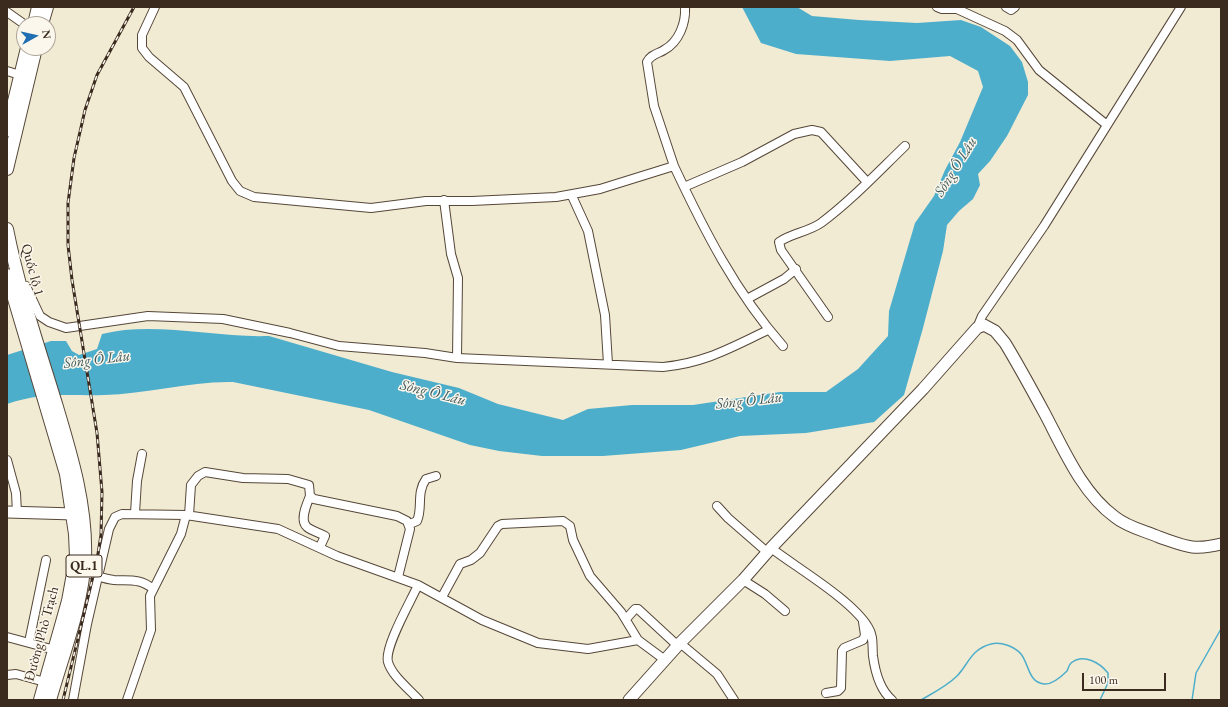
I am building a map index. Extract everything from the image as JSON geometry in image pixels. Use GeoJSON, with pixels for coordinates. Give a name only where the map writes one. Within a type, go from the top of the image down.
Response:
{"type":"FeatureCollection","features":[{"type":"Feature","properties":{"kind":"highway"},"geometry":{"type":"LineString","coordinates":[[7,130],[11,94],[20,75],[25,56]]}},
{"type":"Feature","properties":{"kind":"highway"},"geometry":{"type":"LineString","coordinates":[[7,169],[34,56]]}},
{"type":"Feature","properties":{"kind":"highway","name":"Quốc lộ 1"},"geometry":{"type":"LineString","coordinates":[[7,229],[25,320]]}},
{"type":"Feature","properties":{"kind":"highway","name":"Quốc lộ 1"},"geometry":{"type":"LineString","coordinates":[[7,276],[25,320]]}},
{"type":"Feature","properties":{"kind":"highway","name":"QL.1"},"geometry":{"type":"LineString","coordinates":[[25,320],[59,432]]}},
{"type":"Feature","properties":{"kind":"highway","name":"Đường Phò Trạch"},"geometry":{"type":"LineString","coordinates":[[46,698],[73,602],[76,557],[74,514],[59,432]]}},
{"type":"Feature","properties":{"kind":"highway","name":"Đường Phò Trạch"},"geometry":{"type":"LineString","coordinates":[[46,698],[45,682],[83,572],[85,528],[81,498],[59,432]]}},
{"type":"Feature","properties":{"kind":"main road"},"geometry":{"type":"LineString","coordinates":[[629,700],[679,644],[743,580],[769,550],[923,389],[977,328],[984,325],[995,331],[1005,343],[1066,455],[1104,509],[1116,518],[1131,526],[1189,548],[1208,547],[1221,544]]}},
{"type":"Feature","properties":{"kind":"main road"},"geometry":{"type":"LineString","coordinates":[[12,513],[74,514]]}},
{"type":"Feature","properties":{"kind":"street"},"geometry":{"type":"LineString","coordinates":[[155,7],[142,35],[142,48],[149,57],[184,87],[232,181],[244,194],[254,197],[371,208],[418,201],[498,201],[572,196],[674,166]]}},
{"type":"Feature","properties":{"kind":"street"},"geometry":{"type":"LineString","coordinates":[[685,7],[683,25],[675,40],[664,50],[652,55],[647,62],[654,106],[674,166],[709,238],[747,299],[768,330],[782,346]]}},
{"type":"Feature","properties":{"kind":"street"},"geometry":{"type":"LineString","coordinates":[[937,7],[942,9],[958,8],[1000,28],[1017,40],[1038,70],[1106,125]]}},
{"type":"Feature","properties":{"kind":"street"},"geometry":{"type":"LineString","coordinates":[[1006,7],[1012,10],[1014,7]]}},
{"type":"Feature","properties":{"kind":"street"},"geometry":{"type":"LineString","coordinates":[[977,328],[982,316],[1044,226],[1181,7]]}},
{"type":"Feature","properties":{"kind":"street"},"geometry":{"type":"LineString","coordinates":[[7,12],[16,18]]}},
{"type":"Feature","properties":{"kind":"street"},"geometry":{"type":"LineString","coordinates":[[7,71],[20,75]]}},
{"type":"Feature","properties":{"kind":"street"},"geometry":{"type":"LineString","coordinates":[[684,187],[742,162],[794,134],[812,130],[820,132],[867,182]]}},
{"type":"Feature","properties":{"kind":"street"},"geometry":{"type":"LineString","coordinates":[[828,316],[781,250],[779,242],[787,236],[809,229],[820,223],[848,201],[905,146]]}},
{"type":"Feature","properties":{"kind":"street"},"geometry":{"type":"LineString","coordinates":[[572,196],[588,231],[606,329],[608,364]]}},
{"type":"Feature","properties":{"kind":"street"},"geometry":{"type":"LineString","coordinates":[[444,200],[451,254],[458,278],[457,358]]}},
{"type":"Feature","properties":{"kind":"street"},"geometry":{"type":"LineString","coordinates":[[10,244],[17,251],[26,288],[35,310],[40,316],[59,327],[66,328],[148,316],[223,319],[290,333],[339,346],[426,353],[457,358],[663,367],[693,363],[716,355],[768,330]]}},
{"type":"Feature","properties":{"kind":"street"},"geometry":{"type":"LineString","coordinates":[[747,299],[784,279],[796,269]]}},
{"type":"Feature","properties":{"kind":"street"},"geometry":{"type":"LineString","coordinates":[[135,513],[137,481],[142,454]]}},
{"type":"Feature","properties":{"kind":"street"},"geometry":{"type":"LineString","coordinates":[[7,460],[16,493],[12,513]]}},
{"type":"Feature","properties":{"kind":"street"},"geometry":{"type":"LineString","coordinates":[[127,700],[151,630],[150,596],[181,534],[188,515],[191,485],[198,476],[205,472],[243,478],[277,478],[294,480],[309,485],[310,496],[305,508],[304,521],[308,528],[325,536],[320,547]]}},
{"type":"Feature","properties":{"kind":"street"},"geometry":{"type":"LineString","coordinates":[[410,524],[417,521],[419,516],[418,504],[424,482],[426,479],[436,476]]}},
{"type":"Feature","properties":{"kind":"street"},"geometry":{"type":"LineString","coordinates":[[310,496],[314,499],[397,516],[408,521],[410,524]]}},
{"type":"Feature","properties":{"kind":"street"},"geometry":{"type":"LineString","coordinates":[[717,506],[728,518],[769,550],[827,589],[862,619],[872,637],[874,662],[882,687],[892,700]]}},
{"type":"Feature","properties":{"kind":"street"},"geometry":{"type":"LineString","coordinates":[[73,700],[87,624],[113,520],[122,514],[188,515],[278,528],[369,568],[418,585],[482,620],[538,643],[588,648],[638,640]]}},
{"type":"Feature","properties":{"kind":"street"},"geometry":{"type":"LineString","coordinates":[[442,597],[460,564],[471,560],[480,553],[498,526],[502,524],[561,521],[570,526],[573,540],[590,576],[626,619],[638,640],[665,660]]}},
{"type":"Feature","properties":{"kind":"street"},"geometry":{"type":"LineString","coordinates":[[398,577],[410,524]]}},
{"type":"Feature","properties":{"kind":"street"},"geometry":{"type":"LineString","coordinates":[[28,642],[46,560]]}},
{"type":"Feature","properties":{"kind":"street"},"geometry":{"type":"LineString","coordinates":[[83,572],[112,579],[133,579],[153,589]]}},
{"type":"Feature","properties":{"kind":"street"},"geometry":{"type":"LineString","coordinates":[[743,580],[766,594],[785,611]]}},
{"type":"Feature","properties":{"kind":"street"},"geometry":{"type":"LineString","coordinates":[[418,585],[399,623],[387,657],[390,666],[397,676],[419,700]]}},
{"type":"Feature","properties":{"kind":"street"},"geometry":{"type":"LineString","coordinates":[[626,619],[635,609],[638,609],[717,674],[734,700]]}},
{"type":"Feature","properties":{"kind":"street"},"geometry":{"type":"LineString","coordinates":[[826,693],[838,691],[841,688],[842,651],[844,648],[863,640],[864,635],[862,619]]}},
{"type":"Feature","properties":{"kind":"street"},"geometry":{"type":"LineString","coordinates":[[7,637],[55,650]]}},
{"type":"Feature","properties":{"kind":"street"},"geometry":{"type":"LineString","coordinates":[[7,675],[16,674],[45,682]]}},
{"type":"Feature","properties":{"kind":"water","name":"Sông Ô Lâu"},"geometry":{"type":"Polygon","coordinates":[[[742,7],[797,7],[812,16],[859,20],[917,23],[961,20],[981,27],[1010,46],[1022,62],[1028,82],[1028,95],[1007,136],[990,161],[978,174],[980,185],[973,199],[959,211],[947,225],[943,251],[904,395],[874,422],[806,433],[740,436],[681,450],[603,456],[542,456],[499,451],[470,445],[369,410],[233,382],[201,383],[120,394],[44,396],[7,404],[7,355],[51,341],[66,341],[72,351],[79,355],[97,349],[102,334],[122,330],[142,329],[163,329],[227,335],[269,336],[392,372],[459,388],[498,404],[563,420],[588,409],[632,405],[693,405],[780,392],[826,392],[858,369],[888,336],[889,311],[915,223],[934,196],[945,170],[960,142],[983,87],[978,71],[950,56],[890,61],[796,54],[761,43],[742,7]]]}},
{"type":"Feature","properties":{"kind":"waterway"},"geometry":{"type":"LineString","coordinates":[[1192,700],[1196,673],[1221,629]]}},
{"type":"Feature","properties":{"kind":"waterway"},"geometry":{"type":"LineString","coordinates":[[921,700],[953,680],[961,672],[974,653],[984,646],[995,643],[1008,645],[1018,651],[1024,658],[1035,680],[1044,684],[1053,682],[1060,678],[1067,671],[1071,663],[1076,660],[1091,660],[1105,669],[1108,673],[1108,683],[1100,700]]}},
{"type":"Feature","properties":{"kind":"railway"},"geometry":{"type":"LineString","coordinates":[[63,700],[97,560],[101,535],[102,492],[97,433],[72,280],[68,245],[68,203],[74,158],[85,110],[97,75],[134,7]]}}]}
